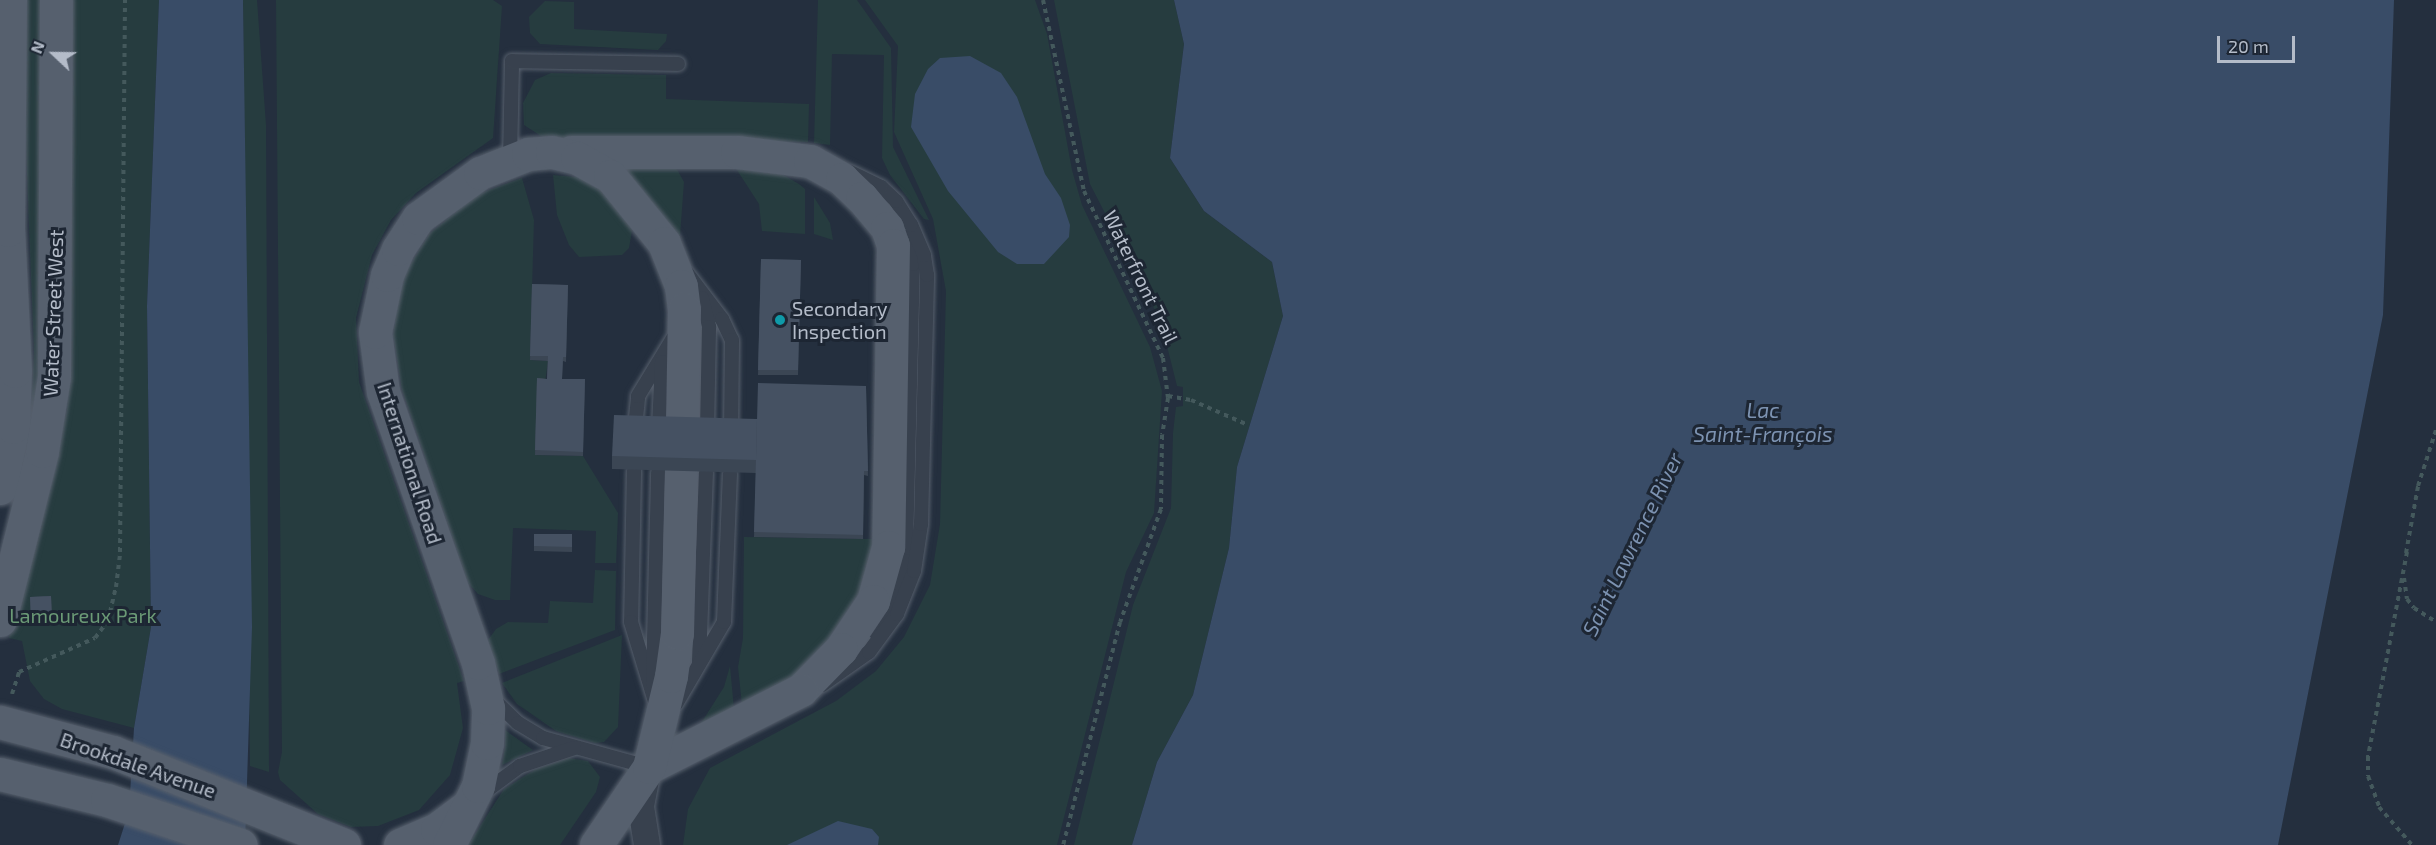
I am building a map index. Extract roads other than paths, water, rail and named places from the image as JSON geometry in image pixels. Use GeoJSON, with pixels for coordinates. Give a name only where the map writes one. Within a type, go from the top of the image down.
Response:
{"type":"FeatureCollection","features":[{"type":"Feature","properties":{"kind":"main road","name":"Water Street West"},"geometry":{"type":"LineString","coordinates":[[0,487],[15,403],[4,229],[10,0]]}},
{"type":"Feature","properties":{"kind":"main road","name":"Water Street West"},"geometry":{"type":"LineString","coordinates":[[0,620],[42,451],[54,377],[56,0]]}},
{"type":"Feature","properties":{"kind":"main road","name":"International Road"},"geometry":{"type":"LineString","coordinates":[[449,845],[472,802],[489,725],[485,691],[383,392],[375,332],[387,275],[398,249],[418,218],[457,186],[510,159],[552,152],[577,158],[610,176],[664,243],[689,295],[683,429]]}},
{"type":"Feature","properties":{"kind":"main road"},"geometry":{"type":"LineString","coordinates":[[552,152],[737,152],[810,161],[842,179],[862,198],[887,228],[893,245],[888,547],[883,576],[859,627],[821,672],[782,703],[654,736]]}},
{"type":"Feature","properties":{"kind":"main road"},"geometry":{"type":"LineString","coordinates":[[596,845],[654,736],[677,633],[681,473]]}},
{"type":"Feature","properties":{"kind":"main road","name":"Brookdale Avenue"},"geometry":{"type":"LineString","coordinates":[[2,723],[114,752],[273,815],[331,842]]}},
{"type":"Feature","properties":{"kind":"main road","name":"Brookdale Avenue"},"geometry":{"type":"LineString","coordinates":[[0,774],[107,800],[241,845]]}},
{"type":"Feature","properties":{"kind":"main road"},"geometry":{"type":"LineString","coordinates":[[400,845],[437,829],[472,802]]}},
{"type":"Feature","properties":{"kind":"street"},"geometry":{"type":"LineString","coordinates":[[647,845],[641,807],[654,736]]}},
{"type":"Feature","properties":{"kind":"lane"},"geometry":{"type":"LineString","coordinates":[[510,159],[512,61],[678,64]]}},
{"type":"Feature","properties":{"kind":"lane"},"geometry":{"type":"LineString","coordinates":[[782,703],[831,681],[869,652],[884,635],[906,593],[919,547],[927,275],[915,232],[891,196],[861,176],[810,161]]}},
{"type":"Feature","properties":{"kind":"lane"},"geometry":{"type":"LineString","coordinates":[[683,429],[661,367],[689,295],[722,319],[732,340],[731,430]]}},
{"type":"Feature","properties":{"kind":"lane"},"geometry":{"type":"LineString","coordinates":[[635,427],[638,396],[669,346]]}},
{"type":"Feature","properties":{"kind":"lane"},"geometry":{"type":"LineString","coordinates":[[634,471],[631,622],[654,736]]}},
{"type":"Feature","properties":{"kind":"lane"},"geometry":{"type":"LineString","coordinates":[[681,473],[701,648],[693,675]]}},
{"type":"Feature","properties":{"kind":"lane"},"geometry":{"type":"LineString","coordinates":[[472,802],[520,766],[576,748],[654,736],[693,675],[725,615],[730,474]]}},
{"type":"Feature","properties":{"kind":"lane"},"geometry":{"type":"LineString","coordinates":[[485,691],[532,732],[576,748]]}},
{"type":"Feature","properties":{"kind":"water"},"geometry":{"type":"Polygon","coordinates":[[[159,0],[243,0],[252,627],[245,845],[118,845],[129,811],[134,728],[151,627],[147,306],[159,0]]]}},
{"type":"Feature","properties":{"kind":"water","name":"Lac Saint-François"},"geometry":{"type":"Polygon","coordinates":[[[1174,0],[2394,0],[2383,315],[2278,845],[1132,845],[1157,762],[1193,695],[1229,548],[1237,467],[1283,316],[1272,262],[1204,211],[1170,158],[1184,44],[1174,0]]]}},
{"type":"Feature","properties":{"kind":"water"},"geometry":{"type":"Polygon","coordinates":[[[970,56],[1001,73],[1017,97],[1045,174],[1061,198],[1070,225],[1069,237],[1044,264],[1017,264],[998,252],[948,191],[911,127],[915,94],[928,69],[940,58],[970,56]]]}},
{"type":"Feature","properties":{"kind":"water"},"geometry":{"type":"Polygon","coordinates":[[[838,821],[872,829],[879,837],[878,845],[787,845],[838,821]]]}},
{"type":"Feature","properties":{"kind":"place","name":"Secondary Inspection"},"geometry":{"type":"Point","coordinates":[780,320]}},
{"type":"Feature","properties":{"kind":"water label","name":"Saint Lawrence River"},"geometry":{"type":"Point","coordinates":[1632,544]}},
{"type":"Feature","properties":{"kind":"park label","name":"Lamoureux Park"},"geometry":{"type":"Point","coordinates":[83,615]}}]}
